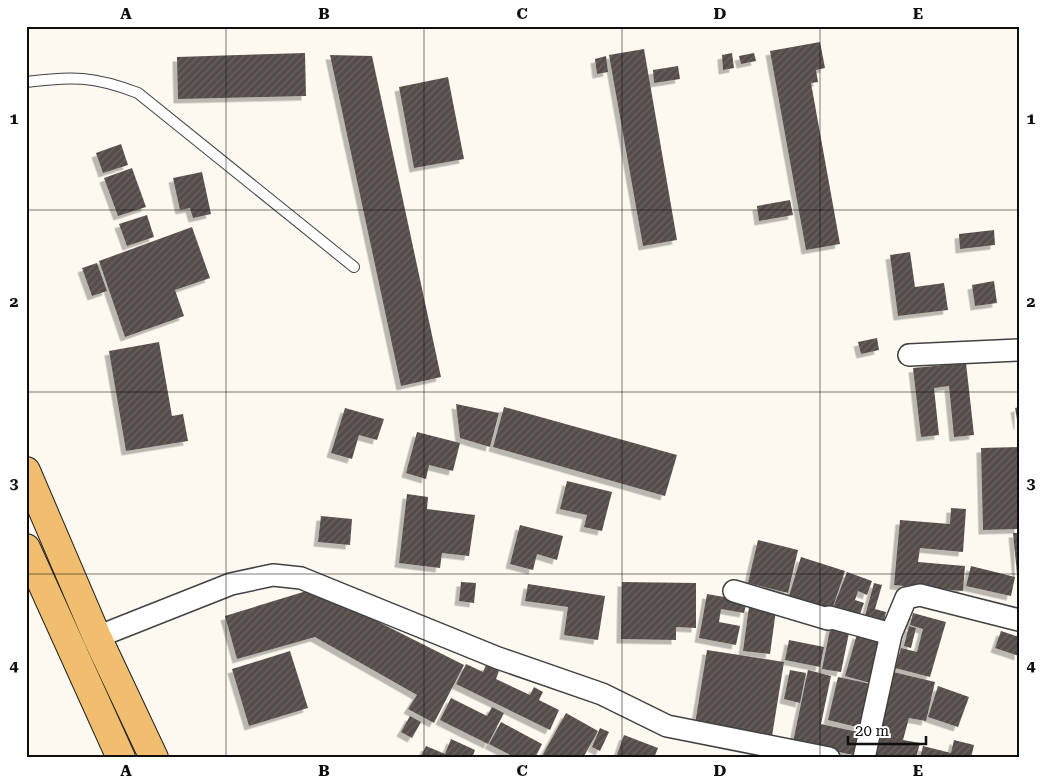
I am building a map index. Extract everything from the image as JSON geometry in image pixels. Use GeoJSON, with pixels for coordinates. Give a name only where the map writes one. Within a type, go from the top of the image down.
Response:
{"type":"FeatureCollection","features":[{"type":"Feature","properties":{"kind":"main road"},"geometry":{"type":"LineString","coordinates":[[26,471],[97,637],[154,758]]}},
{"type":"Feature","properties":{"kind":"main road"},"geometry":{"type":"LineString","coordinates":[[26,548],[121,758]]}},
{"type":"Feature","properties":{"kind":"street"},"geometry":{"type":"LineString","coordinates":[[909,355],[1019,350]]}},
{"type":"Feature","properties":{"kind":"street"},"geometry":{"type":"LineString","coordinates":[[97,637],[231,584],[273,575],[301,578],[498,658],[602,694],[667,726],[829,758]]}},
{"type":"Feature","properties":{"kind":"street"},"geometry":{"type":"LineString","coordinates":[[734,591],[891,634]]}},
{"type":"Feature","properties":{"kind":"street"},"geometry":{"type":"LineString","coordinates":[[864,758],[891,634],[906,598],[920,594],[1019,620]]}},
{"type":"Feature","properties":{"kind":"lane"},"geometry":{"type":"LineString","coordinates":[[26,82],[63,77],[91,79],[114,84],[138,93],[354,267]]}},
{"type":"Feature","properties":{"kind":"building"},"geometry":{"type":"Polygon","coordinates":[[[820,42],[825,68],[816,70],[818,82],[811,83],[840,244],[806,250],[770,51],[820,42]]]}},
{"type":"Feature","properties":{"kind":"building"},"geometry":{"type":"Polygon","coordinates":[[[644,49],[677,240],[643,246],[609,55],[644,49]]]}},
{"type":"Feature","properties":{"kind":"building"},"geometry":{"type":"Polygon","coordinates":[[[305,53],[306,96],[178,99],[177,57],[305,53]]]}},
{"type":"Feature","properties":{"kind":"building"},"geometry":{"type":"Polygon","coordinates":[[[732,53],[734,68],[723,70],[722,55],[732,53]]]}},
{"type":"Feature","properties":{"kind":"building"},"geometry":{"type":"Polygon","coordinates":[[[754,53],[756,61],[741,64],[739,56],[754,53]]]}},
{"type":"Feature","properties":{"kind":"building"},"geometry":{"type":"Polygon","coordinates":[[[330,55],[372,56],[441,377],[401,386],[330,55]]]}},
{"type":"Feature","properties":{"kind":"building"},"geometry":{"type":"Polygon","coordinates":[[[606,56],[608,72],[597,74],[595,59],[606,56]]]}},
{"type":"Feature","properties":{"kind":"building"},"geometry":{"type":"Polygon","coordinates":[[[678,66],[680,79],[654,83],[653,70],[678,66]]]}},
{"type":"Feature","properties":{"kind":"building"},"geometry":{"type":"Polygon","coordinates":[[[448,77],[464,159],[414,168],[399,87],[448,77]]]}},
{"type":"Feature","properties":{"kind":"building"},"geometry":{"type":"Polygon","coordinates":[[[121,144],[128,165],[103,173],[96,153],[121,144]]]}},
{"type":"Feature","properties":{"kind":"building"},"geometry":{"type":"Polygon","coordinates":[[[132,168],[146,207],[118,216],[104,178],[132,168]]]}},
{"type":"Feature","properties":{"kind":"building"},"geometry":{"type":"Polygon","coordinates":[[[202,172],[211,214],[193,218],[190,208],[180,210],[173,178],[202,172]]]}},
{"type":"Feature","properties":{"kind":"building"},"geometry":{"type":"Polygon","coordinates":[[[790,200],[793,215],[759,221],[757,206],[790,200]]]}},
{"type":"Feature","properties":{"kind":"building"},"geometry":{"type":"Polygon","coordinates":[[[147,215],[154,237],[127,246],[119,224],[147,215]]]}},
{"type":"Feature","properties":{"kind":"building"},"geometry":{"type":"Polygon","coordinates":[[[192,227],[210,278],[175,290],[184,316],[125,337],[99,261],[192,227]]]}},
{"type":"Feature","properties":{"kind":"building"},"geometry":{"type":"Polygon","coordinates":[[[994,230],[995,245],[960,249],[959,234],[994,230]]]}},
{"type":"Feature","properties":{"kind":"building"},"geometry":{"type":"Polygon","coordinates":[[[910,252],[915,287],[944,283],[948,310],[898,316],[890,255],[910,252]]]}},
{"type":"Feature","properties":{"kind":"building"},"geometry":{"type":"Polygon","coordinates":[[[97,263],[107,291],[92,296],[82,268],[97,263]]]}},
{"type":"Feature","properties":{"kind":"building"},"geometry":{"type":"Polygon","coordinates":[[[994,281],[997,303],[975,306],[972,285],[994,281]]]}},
{"type":"Feature","properties":{"kind":"building"},"geometry":{"type":"Polygon","coordinates":[[[877,338],[879,350],[861,354],[858,342],[877,338]]]}},
{"type":"Feature","properties":{"kind":"building"},"geometry":{"type":"Polygon","coordinates":[[[159,342],[172,416],[183,414],[188,441],[126,451],[109,351],[159,342]]]}},
{"type":"Feature","properties":{"kind":"building"},"geometry":{"type":"Polygon","coordinates":[[[966,363],[974,435],[954,437],[949,386],[934,388],[939,435],[921,437],[913,368],[966,363]]]}},
{"type":"Feature","properties":{"kind":"building"},"geometry":{"type":"Polygon","coordinates":[[[456,404],[499,413],[490,447],[460,438],[456,404]]]}},
{"type":"Feature","properties":{"kind":"building"},"geometry":{"type":"Polygon","coordinates":[[[504,407],[677,455],[665,496],[493,447],[504,407]]]}},
{"type":"Feature","properties":{"kind":"building"},"geometry":{"type":"Polygon","coordinates":[[[1019,407],[1019,425],[1018,425],[1015,408],[1019,407]]]}},
{"type":"Feature","properties":{"kind":"building"},"geometry":{"type":"Polygon","coordinates":[[[345,408],[384,419],[377,440],[359,435],[352,459],[331,453],[345,408]]]}},
{"type":"Feature","properties":{"kind":"building"},"geometry":{"type":"Polygon","coordinates":[[[417,432],[460,443],[453,471],[429,465],[426,479],[406,473],[417,432]]]}},
{"type":"Feature","properties":{"kind":"building"},"geometry":{"type":"Polygon","coordinates":[[[1019,447],[1019,529],[983,530],[981,448],[1019,447]]]}},
{"type":"Feature","properties":{"kind":"building"},"geometry":{"type":"Polygon","coordinates":[[[567,481],[612,492],[602,531],[584,527],[587,515],[560,509],[567,481]]]}},
{"type":"Feature","properties":{"kind":"building"},"geometry":{"type":"Polygon","coordinates":[[[407,494],[428,497],[427,509],[475,515],[469,556],[442,553],[440,568],[399,563],[407,494]]]}},
{"type":"Feature","properties":{"kind":"building"},"geometry":{"type":"Polygon","coordinates":[[[951,508],[966,509],[963,552],[920,548],[918,562],[965,566],[963,591],[894,585],[900,520],[950,524],[951,508]]]}},
{"type":"Feature","properties":{"kind":"building"},"geometry":{"type":"Polygon","coordinates":[[[321,516],[352,519],[350,545],[318,542],[321,516]]]}},
{"type":"Feature","properties":{"kind":"building"},"geometry":{"type":"Polygon","coordinates":[[[520,525],[563,536],[557,560],[537,554],[533,570],[510,564],[520,525]]]}},
{"type":"Feature","properties":{"kind":"building"},"geometry":{"type":"Polygon","coordinates":[[[1013,533],[1019,533],[1019,574],[1017,574],[1013,533]]]}},
{"type":"Feature","properties":{"kind":"building"},"geometry":{"type":"Polygon","coordinates":[[[758,540],[798,550],[788,593],[748,583],[758,540]]]}},
{"type":"Feature","properties":{"kind":"building"},"geometry":{"type":"Polygon","coordinates":[[[801,557],[845,571],[832,610],[789,596],[801,557]]]}},
{"type":"Feature","properties":{"kind":"building"},"geometry":{"type":"Polygon","coordinates":[[[971,566],[1015,577],[1011,596],[966,586],[971,566]]]}},
{"type":"Feature","properties":{"kind":"building"},"geometry":{"type":"Polygon","coordinates":[[[847,572],[872,581],[867,595],[858,591],[855,600],[864,603],[859,617],[833,608],[847,572]]]}},
{"type":"Feature","properties":{"kind":"building"},"geometry":{"type":"Polygon","coordinates":[[[461,582],[476,583],[474,603],[459,601],[461,582]]]}},
{"type":"Feature","properties":{"kind":"building"},"geometry":{"type":"Polygon","coordinates":[[[622,582],[696,583],[696,628],[676,627],[676,640],[621,639],[622,582]]]}},
{"type":"Feature","properties":{"kind":"building"},"geometry":{"type":"Polygon","coordinates":[[[874,583],[882,585],[875,609],[886,612],[884,621],[865,616],[874,583]]]}},
{"type":"Feature","properties":{"kind":"building"},"geometry":{"type":"Polygon","coordinates":[[[528,584],[605,596],[598,640],[564,635],[568,607],[525,601],[528,584]]]}},
{"type":"Feature","properties":{"kind":"building"},"geometry":{"type":"Polygon","coordinates":[[[313,589],[464,665],[434,723],[408,709],[417,695],[315,637],[237,659],[225,616],[313,589]]]}},
{"type":"Feature","properties":{"kind":"building"},"geometry":{"type":"Polygon","coordinates":[[[707,594],[747,601],[744,613],[721,609],[719,622],[740,626],[736,645],[699,638],[707,594]]]}},
{"type":"Feature","properties":{"kind":"building"},"geometry":{"type":"Polygon","coordinates":[[[749,607],[776,610],[770,654],[743,651],[749,607]]]}},
{"type":"Feature","properties":{"kind":"building"},"geometry":{"type":"Polygon","coordinates":[[[913,613],[946,622],[930,677],[895,668],[901,648],[917,652],[923,629],[910,625],[913,613]]]}},
{"type":"Feature","properties":{"kind":"building"},"geometry":{"type":"Polygon","coordinates":[[[831,625],[850,628],[841,672],[822,669],[831,625]]]}},
{"type":"Feature","properties":{"kind":"building"},"geometry":{"type":"Polygon","coordinates":[[[909,626],[916,628],[911,648],[904,646],[909,626]]]}},
{"type":"Feature","properties":{"kind":"building"},"geometry":{"type":"Polygon","coordinates":[[[1001,631],[1019,637],[1019,656],[995,648],[1001,631]]]}},
{"type":"Feature","properties":{"kind":"building"},"geometry":{"type":"Polygon","coordinates":[[[857,634],[883,641],[870,683],[845,676],[857,634]]]}},
{"type":"Feature","properties":{"kind":"building"},"geometry":{"type":"Polygon","coordinates":[[[789,640],[824,647],[820,667],[785,660],[789,640]]]}},
{"type":"Feature","properties":{"kind":"building"},"geometry":{"type":"Polygon","coordinates":[[[707,650],[784,662],[772,736],[695,724],[707,650]]]}},
{"type":"Feature","properties":{"kind":"building"},"geometry":{"type":"Polygon","coordinates":[[[290,651],[308,708],[249,726],[232,669],[290,651]]]}},
{"type":"Feature","properties":{"kind":"building"},"geometry":{"type":"Polygon","coordinates":[[[466,664],[483,672],[486,665],[499,671],[496,679],[530,695],[534,687],[543,692],[539,700],[559,710],[550,730],[456,684],[466,664]]]}},
{"type":"Feature","properties":{"kind":"building"},"geometry":{"type":"Polygon","coordinates":[[[790,670],[806,673],[800,703],[784,699],[790,670]]]}},
{"type":"Feature","properties":{"kind":"building"},"geometry":{"type":"Polygon","coordinates":[[[808,670],[831,676],[821,724],[858,732],[853,755],[793,742],[808,670]]]}},
{"type":"Feature","properties":{"kind":"building"},"geometry":{"type":"Polygon","coordinates":[[[893,672],[935,682],[926,721],[909,718],[903,740],[920,743],[916,758],[873,758],[893,672]]]}},
{"type":"Feature","properties":{"kind":"building"},"geometry":{"type":"Polygon","coordinates":[[[838,677],[871,684],[861,728],[828,720],[838,677]]]}},
{"type":"Feature","properties":{"kind":"building"},"geometry":{"type":"Polygon","coordinates":[[[938,686],[969,697],[958,727],[928,717],[938,686]]]}},
{"type":"Feature","properties":{"kind":"building"},"geometry":{"type":"Polygon","coordinates":[[[451,698],[487,716],[492,707],[504,713],[488,744],[440,720],[451,698]]]}},
{"type":"Feature","properties":{"kind":"building"},"geometry":{"type":"Polygon","coordinates":[[[566,713],[598,731],[583,758],[541,758],[566,713]]]}},
{"type":"Feature","properties":{"kind":"building"},"geometry":{"type":"Polygon","coordinates":[[[410,716],[421,722],[412,738],[401,732],[410,716]]]}},
{"type":"Feature","properties":{"kind":"building"},"geometry":{"type":"Polygon","coordinates":[[[501,722],[542,744],[535,758],[516,758],[489,744],[501,722]]]}},
{"type":"Feature","properties":{"kind":"building"},"geometry":{"type":"Polygon","coordinates":[[[600,728],[609,732],[600,751],[592,747],[600,728]]]}},
{"type":"Feature","properties":{"kind":"building"},"geometry":{"type":"Polygon","coordinates":[[[624,735],[658,748],[654,758],[616,758],[624,735]]]}},
{"type":"Feature","properties":{"kind":"building"},"geometry":{"type":"Polygon","coordinates":[[[451,739],[475,750],[472,758],[420,758],[426,746],[445,754],[451,739]]]}},
{"type":"Feature","properties":{"kind":"building"},"geometry":{"type":"Polygon","coordinates":[[[954,740],[974,745],[971,758],[920,758],[923,746],[951,753],[954,740]]]}}]}
